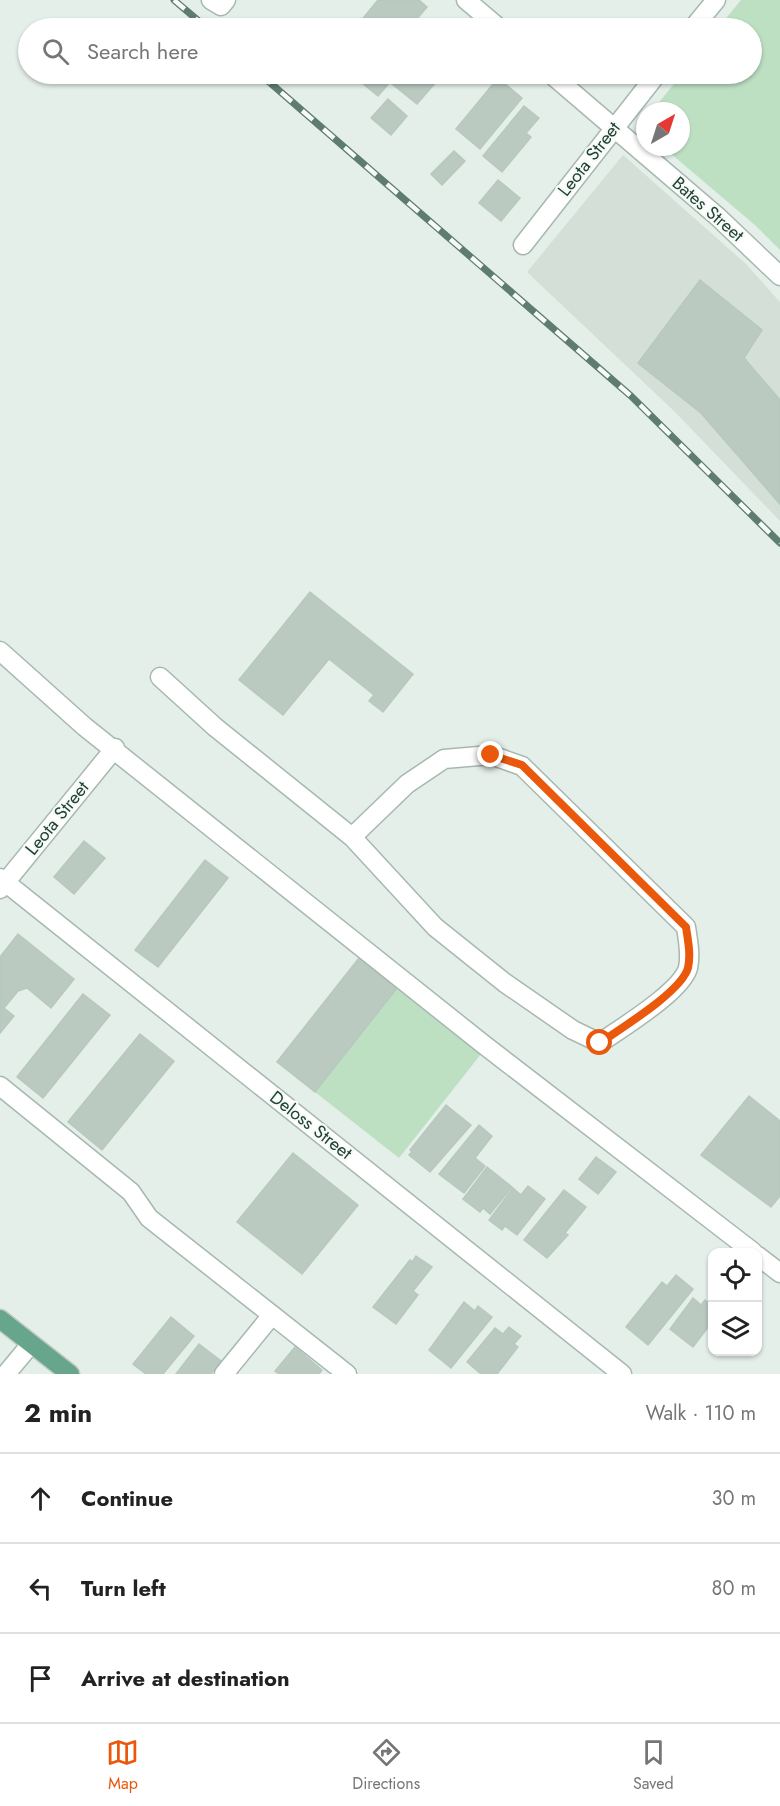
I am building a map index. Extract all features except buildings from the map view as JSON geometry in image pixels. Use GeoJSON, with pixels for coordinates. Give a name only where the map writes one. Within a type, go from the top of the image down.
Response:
{"type":"FeatureCollection","features":[{"type":"Feature","properties":{"kind":"main road"},"geometry":{"type":"LineString","coordinates":[[0,1319],[70,1374]]}},
{"type":"Feature","properties":{"kind":"street"},"geometry":{"type":"LineString","coordinates":[[466,0],[487,18]]}},
{"type":"Feature","properties":{"kind":"street"},"geometry":{"type":"LineString","coordinates":[[701,18],[716,0]]}},
{"type":"Feature","properties":{"kind":"street","name":"Bates Street"},"geometry":{"type":"LineString","coordinates":[[562,84],[718,217],[777,264]]}},
{"type":"Feature","properties":{"kind":"street","name":"Leota Street"},"geometry":{"type":"LineString","coordinates":[[523,245],[649,84]]}},
{"type":"Feature","properties":{"kind":"street"},"geometry":{"type":"LineString","coordinates":[[0,651],[85,727],[115,748],[483,1044],[748,1248]]}},
{"type":"Feature","properties":{"kind":"street"},"geometry":{"type":"LineString","coordinates":[[160,677],[215,727],[352,837],[435,927],[505,983],[573,1030],[600,1043],[665,997],[687,971],[690,952],[686,927],[522,765],[491,755],[444,759],[407,783],[352,837]]}},
{"type":"Feature","properties":{"kind":"street","name":"Leota Street"},"geometry":{"type":"LineString","coordinates":[[2,883],[115,748]]}},
{"type":"Feature","properties":{"kind":"street","name":"Deloss Street"},"geometry":{"type":"LineString","coordinates":[[2,883],[622,1374]]}},
{"type":"Feature","properties":{"kind":"street"},"geometry":{"type":"LineString","coordinates":[[0,1086],[131,1192],[149,1218],[347,1374]]}},
{"type":"Feature","properties":{"kind":"street"},"geometry":{"type":"LineString","coordinates":[[762,1259],[780,1273]]}},
{"type":"Feature","properties":{"kind":"street"},"geometry":{"type":"LineString","coordinates":[[225,1374],[272,1315]]}},
{"type":"Feature","properties":{"kind":"street"},"geometry":{"type":"LineString","coordinates":[[6,1374],[31,1344]]}},
{"type":"Feature","properties":{"kind":"shaded area"},"geometry":{"type":"Polygon","coordinates":[[[623,155],[746,264],[780,302],[780,521],[675,412],[527,272],[623,155]]]}},
{"type":"Feature","properties":{"kind":"green space"},"geometry":{"type":"Polygon","coordinates":[[[741,0],[780,0],[780,250],[756,226],[674,156],[690,156],[690,102],[659,102],[674,84],[762,84],[762,18],[726,18],[741,0]]]}},
{"type":"Feature","properties":{"kind":"green space"},"geometry":{"type":"Polygon","coordinates":[[[397,988],[481,1054],[399,1158],[315,1092],[397,988]]]}},
{"type":"Feature","properties":{"kind":"railway"},"geometry":{"type":"LineString","coordinates":[[174,0],[195,18]]}},
{"type":"Feature","properties":{"kind":"railway"},"geometry":{"type":"LineString","coordinates":[[272,84],[631,396],[780,543]]}},
{"type":"Feature","properties":{"kind":"route"},"geometry":{"type":"LineString","coordinates":[[491,755],[522,765],[686,927],[690,952],[687,971],[665,997],[600,1043]]}}]}
